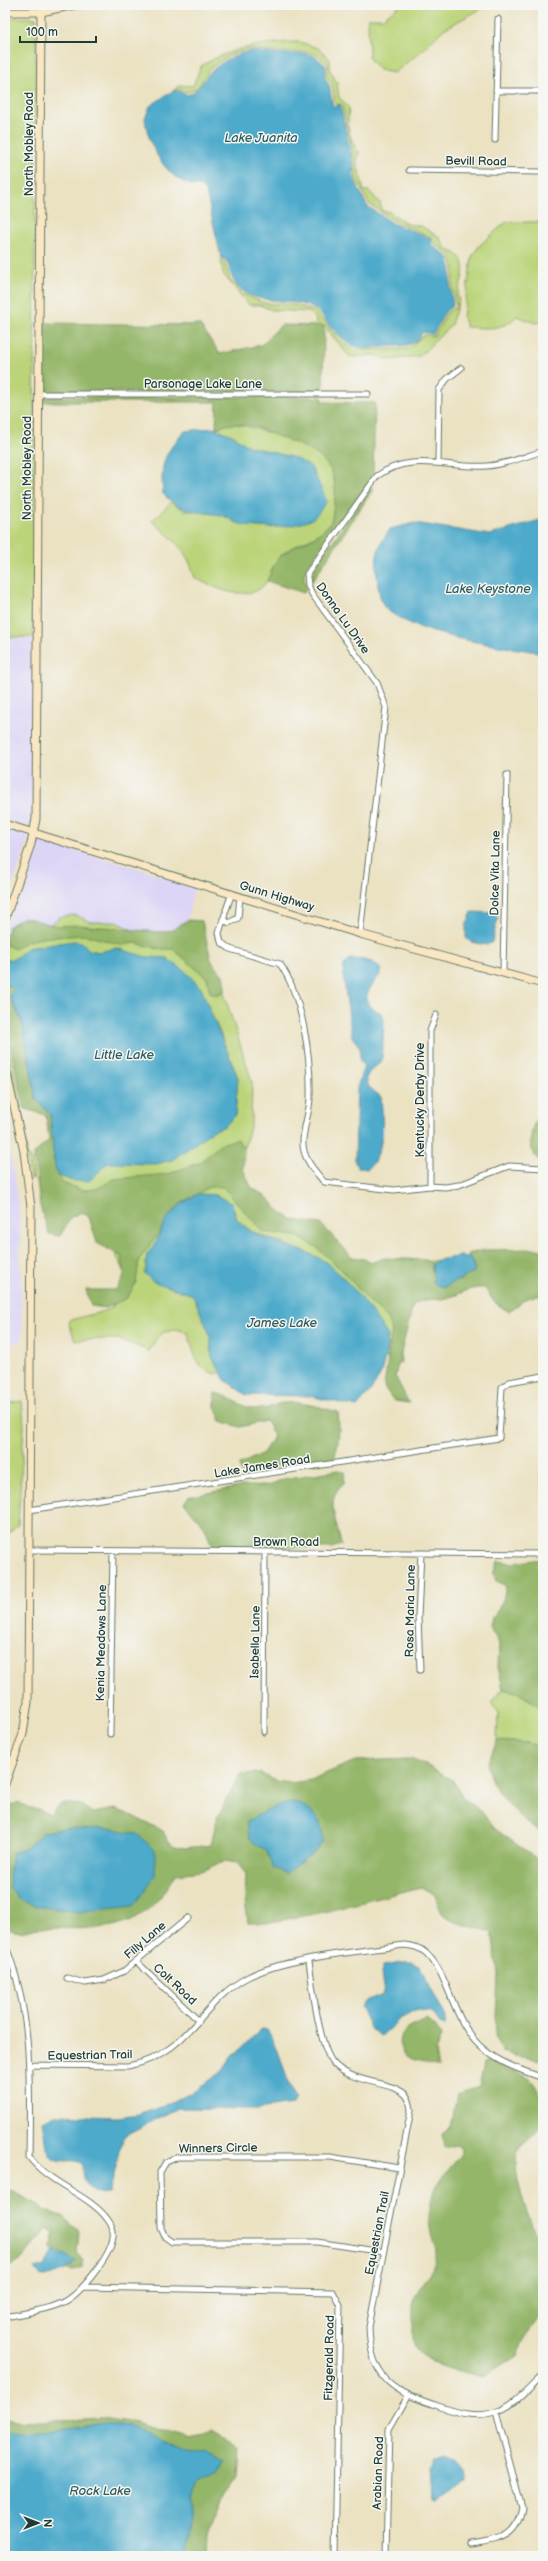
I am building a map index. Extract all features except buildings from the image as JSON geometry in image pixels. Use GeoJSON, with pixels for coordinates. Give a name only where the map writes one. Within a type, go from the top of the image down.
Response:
{"type":"FeatureCollection","features":[{"type":"Feature","properties":{"kind":"street"},"geometry":{"type":"LineString","coordinates":[[5,12],[41,12],[75,5]]}},
{"type":"Feature","properties":{"kind":"street","name":"North Mobley Road"},"geometry":{"type":"LineString","coordinates":[[5,919],[34,833],[41,12]]}},
{"type":"Feature","properties":{"kind":"street"},"geometry":{"type":"LineString","coordinates":[[495,140],[498,19]]}},
{"type":"Feature","properties":{"kind":"street"},"geometry":{"type":"LineString","coordinates":[[496,92],[543,91]]}},
{"type":"Feature","properties":{"kind":"street","name":"Bevill Road"},"geometry":{"type":"LineString","coordinates":[[409,170],[543,172]]}},
{"type":"Feature","properties":{"kind":"street"},"geometry":{"type":"LineString","coordinates":[[438,462],[439,390],[447,379],[461,368]]}},
{"type":"Feature","properties":{"kind":"street","name":"Parsonage Lake Lane"},"geometry":{"type":"LineString","coordinates":[[38,394],[368,394]]}},
{"type":"Feature","properties":{"kind":"street","name":"Donna Lu Drive"},"geometry":{"type":"LineString","coordinates":[[360,934],[386,706],[377,683],[312,594],[308,586],[307,574],[377,476],[384,471],[417,461],[438,462],[460,467],[488,466],[543,451]]}},
{"type":"Feature","properties":{"kind":"street","name":"Dolce Vita Lane"},"geometry":{"type":"LineString","coordinates":[[504,972],[507,775]]}},
{"type":"Feature","properties":{"kind":"street","name":"Gunn Highway"},"geometry":{"type":"LineString","coordinates":[[5,824],[232,893],[360,934],[504,972],[543,984]]}},
{"type":"Feature","properties":{"kind":"street"},"geometry":{"type":"LineString","coordinates":[[232,893],[219,933],[221,942],[230,949],[280,964],[295,996],[304,1031],[309,1072],[310,1098],[303,1145],[308,1162],[324,1182],[394,1190],[430,1186],[459,1185],[509,1166],[543,1168]]}},
{"type":"Feature","properties":{"kind":"street"},"geometry":{"type":"LineString","coordinates":[[225,914],[229,922],[238,918],[240,896]]}},
{"type":"Feature","properties":{"kind":"street","name":"Kentucky Derby Drive"},"geometry":{"type":"LineString","coordinates":[[430,1186],[430,1031],[436,1015]]}},
{"type":"Feature","properties":{"kind":"street"},"geometry":{"type":"LineString","coordinates":[[5,1065],[24,1152],[31,1208],[28,1702],[23,1734],[5,1784]]}},
{"type":"Feature","properties":{"kind":"street","name":"Lake James Road"},"geometry":{"type":"LineString","coordinates":[[29,1510],[499,1438],[502,1387],[509,1382],[543,1376]]}},
{"type":"Feature","properties":{"kind":"street","name":"Brown Road"},"geometry":{"type":"LineString","coordinates":[[28,1550],[543,1554]]}},
{"type":"Feature","properties":{"kind":"street","name":"Kenia Meadows Lane"},"geometry":{"type":"LineString","coordinates":[[110,1734],[113,1551]]}},
{"type":"Feature","properties":{"kind":"street","name":"Isabella Lane"},"geometry":{"type":"LineString","coordinates":[[264,1732],[265,1552]]}},
{"type":"Feature","properties":{"kind":"street","name":"Rosa Maria Lane"},"geometry":{"type":"LineString","coordinates":[[420,1670],[418,1617],[421,1553]]}},
{"type":"Feature","properties":{"kind":"street","name":"Filly Lane"},"geometry":{"type":"LineString","coordinates":[[67,1978],[85,1983],[104,1980],[137,1962],[162,1937],[188,1918]]}},
{"type":"Feature","properties":{"kind":"street"},"geometry":{"type":"LineString","coordinates":[[5,1944],[16,1972],[28,2034],[30,2065],[30,2158],[39,2170],[99,2210],[112,2228],[113,2237],[109,2249],[83,2287],[63,2303],[5,2317]]}},
{"type":"Feature","properties":{"kind":"street","name":"Equestrian Trail"},"geometry":{"type":"LineString","coordinates":[[30,2065],[128,2066],[141,2064],[171,2050],[225,1994],[248,1977],[274,1967],[308,1960],[404,1945],[415,1947],[426,1952],[434,1963],[461,2023],[480,2046],[507,2064],[543,2078]]}},
{"type":"Feature","properties":{"kind":"street","name":"Equestrian Trail"},"geometry":{"type":"LineString","coordinates":[[308,1960],[318,2018],[333,2063],[347,2075],[400,2091],[409,2100],[411,2110],[369,2327],[369,2347],[374,2363],[382,2377],[394,2388],[408,2396],[464,2414],[480,2415],[496,2412],[513,2403],[543,2375]]}},
{"type":"Feature","properties":{"kind":"street","name":"Colt Road"},"geometry":{"type":"LineString","coordinates":[[137,1962],[200,2021]]}},
{"type":"Feature","properties":{"kind":"street","name":"Winners Circle"},"geometry":{"type":"LineString","coordinates":[[383,2252],[317,2242],[172,2242],[165,2237],[161,2228],[160,2172],[166,2162],[178,2157],[330,2157],[399,2168]]}},
{"type":"Feature","properties":{"kind":"street","name":"Fitzgerald Road"},"geometry":{"type":"LineString","coordinates":[[83,2287],[332,2292],[340,2305],[335,2556]]}},
{"type":"Feature","properties":{"kind":"street","name":"Arabian Road"},"geometry":{"type":"LineString","coordinates":[[386,2556],[389,2429],[408,2396]]}},
{"type":"Feature","properties":{"kind":"street"},"geometry":{"type":"LineString","coordinates":[[470,2544],[500,2539],[508,2534],[520,2519],[522,2508],[496,2412]]}},
{"type":"Feature","properties":{"kind":"shaded area"},"geometry":{"type":"Polygon","coordinates":[[[34,638],[32,829],[5,821],[5,639],[34,638]]]}},
{"type":"Feature","properties":{"kind":"shaded area"},"geometry":{"type":"Polygon","coordinates":[[[5,827],[30,834],[14,882],[5,880],[5,827]]]}},
{"type":"Feature","properties":{"kind":"shaded area"},"geometry":{"type":"Polygon","coordinates":[[[40,840],[195,885],[182,943],[88,950],[5,960],[5,928],[40,840]]]}},
{"type":"Feature","properties":{"kind":"shaded area"},"geometry":{"type":"Polygon","coordinates":[[[5,1127],[15,1179],[20,1222],[22,1343],[5,1342],[5,1127]]]}},
{"type":"Feature","properties":{"kind":"green space"},"geometry":{"type":"Polygon","coordinates":[[[400,5],[488,5],[444,29],[424,49],[394,73],[379,70],[369,58],[368,18],[383,18],[400,5]]]}},
{"type":"Feature","properties":{"kind":"green space"},"geometry":{"type":"Polygon","coordinates":[[[5,17],[36,18],[33,637],[5,637],[5,17]]]}},
{"type":"Feature","properties":{"kind":"green space"},"geometry":{"type":"Polygon","coordinates":[[[300,42],[318,48],[330,59],[330,70],[337,83],[339,97],[349,108],[348,120],[350,137],[359,152],[357,163],[364,191],[369,191],[380,203],[382,211],[390,212],[407,224],[421,226],[439,237],[445,248],[459,256],[462,261],[463,272],[457,296],[459,300],[451,325],[420,356],[390,360],[374,355],[350,357],[324,326],[315,326],[316,319],[309,312],[272,310],[260,305],[249,305],[223,274],[221,259],[225,263],[230,280],[243,294],[264,303],[294,305],[315,311],[342,342],[354,350],[408,349],[424,335],[434,336],[447,313],[456,306],[452,286],[454,267],[450,255],[434,243],[431,237],[396,222],[369,204],[356,179],[354,157],[342,105],[335,104],[332,84],[326,76],[328,65],[318,55],[307,52],[278,52],[249,49],[229,56],[217,63],[210,69],[197,88],[189,92],[176,89],[179,85],[193,86],[201,66],[225,54],[249,47],[273,43],[300,42]]]}},
{"type":"Feature","properties":{"kind":"green space"},"geometry":{"type":"Polygon","coordinates":[[[506,222],[543,222],[543,322],[535,323],[517,316],[506,324],[494,328],[466,327],[463,317],[472,257],[479,246],[506,222]]]}},
{"type":"Feature","properties":{"kind":"green space"},"geometry":{"type":"Polygon","coordinates":[[[42,323],[200,325],[220,354],[261,345],[281,325],[324,326],[323,392],[41,392],[42,323]]]}},
{"type":"Feature","properties":{"kind":"green space"},"geometry":{"type":"Polygon","coordinates":[[[41,397],[322,397],[323,402],[375,403],[373,477],[308,566],[304,574],[306,589],[304,593],[267,581],[274,565],[280,557],[292,548],[319,534],[331,521],[335,490],[334,480],[326,463],[319,456],[301,446],[253,427],[236,424],[216,428],[217,402],[41,402],[41,397]]]}},
{"type":"Feature","properties":{"kind":"green space"},"geometry":{"type":"Polygon","coordinates":[[[230,423],[279,436],[316,452],[327,462],[330,467],[336,489],[330,524],[318,534],[285,552],[279,557],[265,584],[255,591],[247,593],[234,593],[227,591],[195,578],[184,552],[152,521],[171,502],[184,510],[222,515],[237,523],[251,526],[271,528],[309,521],[295,458],[248,446],[232,435],[215,429],[230,423]]]}},
{"type":"Feature","properties":{"kind":"green space"},"geometry":{"type":"Polygon","coordinates":[[[372,487],[372,491],[311,583],[313,568],[372,487]]]}},
{"type":"Feature","properties":{"kind":"green space"},"geometry":{"type":"Polygon","coordinates":[[[75,915],[91,922],[116,922],[144,936],[166,940],[222,987],[252,1082],[251,1124],[238,1168],[265,1212],[352,1257],[368,1262],[397,1264],[438,1260],[408,1295],[401,1340],[401,1363],[386,1358],[388,1336],[344,1278],[311,1254],[251,1231],[237,1219],[232,1204],[216,1195],[198,1194],[161,1229],[157,1243],[147,1254],[145,1274],[152,1281],[193,1295],[210,1335],[212,1357],[221,1372],[215,1374],[203,1368],[196,1358],[188,1333],[177,1329],[162,1333],[149,1351],[118,1339],[75,1340],[68,1321],[111,1309],[125,1290],[125,1272],[115,1253],[100,1242],[97,1223],[42,1172],[97,1173],[107,1163],[172,1160],[212,1131],[225,1126],[235,1116],[238,1078],[218,1028],[209,1011],[201,988],[167,958],[146,957],[116,948],[100,952],[88,950],[73,941],[28,948],[14,959],[5,960],[5,947],[9,942],[51,924],[60,917],[75,915]]]}},
{"type":"Feature","properties":{"kind":"green space"},"geometry":{"type":"Polygon","coordinates":[[[24,917],[56,926],[78,925],[159,932],[173,930],[187,920],[202,921],[211,960],[225,978],[225,991],[216,995],[210,992],[207,978],[173,949],[160,949],[135,943],[123,945],[85,935],[41,938],[28,941],[14,949],[5,944],[8,927],[24,917]]]}},
{"type":"Feature","properties":{"kind":"green space"},"geometry":{"type":"Polygon","coordinates":[[[5,986],[10,986],[14,990],[9,995],[22,1022],[36,1098],[50,1114],[54,1160],[57,1175],[65,1184],[82,1190],[97,1189],[114,1179],[168,1174],[199,1163],[221,1144],[237,1139],[244,1148],[243,1169],[251,1187],[268,1198],[281,1213],[294,1220],[321,1224],[352,1257],[364,1259],[371,1263],[384,1258],[426,1260],[432,1264],[432,1273],[459,1281],[475,1269],[468,1254],[484,1250],[538,1249],[543,1251],[543,1298],[537,1295],[525,1299],[509,1312],[494,1302],[485,1288],[475,1288],[451,1297],[426,1300],[413,1305],[395,1376],[409,1403],[394,1401],[384,1387],[392,1330],[386,1316],[367,1299],[341,1269],[316,1247],[297,1236],[263,1232],[223,1187],[209,1187],[180,1204],[139,1260],[136,1283],[127,1298],[106,1308],[91,1306],[86,1290],[115,1290],[122,1282],[124,1271],[121,1256],[97,1243],[89,1217],[82,1212],[71,1217],[60,1236],[49,1234],[40,1206],[34,1154],[49,1140],[46,1115],[25,1109],[5,1024],[5,986]]]}},
{"type":"Feature","properties":{"kind":"green space"},"geometry":{"type":"Polygon","coordinates":[[[5,1034],[22,1108],[19,1112],[28,1156],[32,1158],[34,1178],[30,1179],[24,1143],[8,1070],[5,1034]]]}},
{"type":"Feature","properties":{"kind":"green space"},"geometry":{"type":"Polygon","coordinates":[[[543,1109],[543,1163],[534,1155],[531,1148],[531,1143],[535,1121],[543,1109]]]}},
{"type":"Feature","properties":{"kind":"green space"},"geometry":{"type":"Polygon","coordinates":[[[215,1393],[226,1396],[252,1408],[262,1409],[282,1403],[298,1403],[338,1412],[339,1425],[337,1449],[333,1462],[288,1464],[242,1474],[239,1465],[263,1453],[274,1436],[266,1421],[240,1427],[221,1421],[215,1407],[215,1393]]]}},
{"type":"Feature","properties":{"kind":"green space"},"geometry":{"type":"Polygon","coordinates":[[[22,1401],[24,1426],[18,1525],[5,1537],[5,1404],[22,1401]]]}},
{"type":"Feature","properties":{"kind":"green space"},"geometry":{"type":"Polygon","coordinates":[[[339,1470],[345,1472],[344,1483],[334,1496],[333,1504],[341,1545],[332,1548],[215,1547],[210,1541],[204,1526],[184,1503],[188,1497],[244,1486],[268,1486],[283,1479],[339,1470]]]}},
{"type":"Feature","properties":{"kind":"green space"},"geometry":{"type":"Polygon","coordinates":[[[543,1559],[543,1708],[517,1692],[503,1689],[498,1667],[499,1644],[490,1627],[492,1617],[497,1612],[503,1600],[506,1586],[497,1581],[493,1574],[498,1561],[511,1563],[543,1559]]]}},
{"type":"Feature","properties":{"kind":"green space"},"geometry":{"type":"Polygon","coordinates":[[[503,1689],[517,1692],[543,1708],[543,1748],[528,1743],[497,1741],[498,1713],[492,1702],[503,1689]]]}},
{"type":"Feature","properties":{"kind":"green space"},"geometry":{"type":"Polygon","coordinates":[[[497,1741],[528,1743],[543,1748],[543,1834],[526,1821],[508,1803],[493,1783],[489,1773],[488,1764],[497,1741]]]}},
{"type":"Feature","properties":{"kind":"green space"},"geometry":{"type":"Polygon","coordinates":[[[410,1759],[424,1764],[454,1781],[463,1798],[481,1811],[495,1829],[543,1863],[543,2060],[515,2056],[503,2052],[495,2038],[498,1974],[492,1932],[450,1920],[445,1917],[440,1911],[435,1895],[421,1887],[324,1912],[267,1923],[248,1923],[245,1900],[246,1874],[237,1863],[224,1861],[201,1871],[176,1874],[163,1894],[149,1908],[135,1918],[120,1924],[85,1929],[37,1928],[21,1932],[5,1928],[5,1816],[9,1807],[19,1802],[23,1805],[50,1815],[62,1803],[80,1805],[93,1813],[115,1809],[163,1831],[168,1841],[175,1846],[185,1848],[211,1845],[217,1818],[240,1774],[260,1773],[276,1781],[291,1783],[310,1780],[355,1761],[410,1759]]]}},
{"type":"Feature","properties":{"kind":"green space"},"geometry":{"type":"Polygon","coordinates":[[[426,2020],[437,2028],[441,2036],[435,2052],[438,2068],[431,2064],[412,2060],[407,2057],[404,2055],[399,2043],[402,2034],[406,2030],[426,2020]]]}},
{"type":"Feature","properties":{"kind":"green space"},"geometry":{"type":"Polygon","coordinates":[[[489,2061],[530,2079],[540,2092],[543,2122],[519,2149],[516,2159],[517,2173],[524,2204],[543,2260],[544,2281],[542,2310],[522,2342],[517,2356],[484,2377],[446,2367],[426,2358],[419,2353],[413,2342],[413,2303],[419,2290],[431,2272],[436,2257],[436,2249],[431,2232],[429,2217],[432,2196],[441,2178],[462,2154],[462,2148],[456,2145],[444,2148],[442,2134],[451,2128],[457,2094],[479,2087],[484,2063],[489,2061]]]}},
{"type":"Feature","properties":{"kind":"green space"},"geometry":{"type":"Polygon","coordinates":[[[5,2188],[39,2205],[45,2211],[62,2216],[79,2231],[77,2253],[83,2261],[83,2268],[73,2271],[64,2269],[73,2265],[61,2251],[52,2248],[53,2232],[47,2228],[23,2258],[5,2270],[5,2188]]]}},
{"type":"Feature","properties":{"kind":"green space","name":"Rock Lake"},"geometry":{"type":"Polygon","coordinates":[[[102,2418],[135,2423],[191,2439],[212,2431],[238,2446],[236,2473],[221,2501],[207,2540],[206,2556],[5,2556],[5,2419],[21,2422],[102,2418]]]}},
{"type":"Feature","properties":{"kind":"water","name":"Lake Juanita"},"geometry":{"type":"Polygon","coordinates":[[[250,51],[278,54],[307,54],[316,57],[326,66],[324,77],[329,85],[333,107],[340,105],[352,157],[354,179],[367,206],[394,224],[430,238],[432,245],[448,257],[451,267],[450,286],[453,305],[445,312],[433,334],[422,332],[415,342],[404,346],[359,348],[346,341],[339,335],[315,309],[302,304],[262,299],[250,295],[240,289],[233,278],[228,262],[221,257],[206,192],[200,186],[189,184],[170,172],[155,151],[150,140],[145,118],[150,106],[174,90],[189,95],[197,89],[210,73],[221,63],[250,51]]]}},
{"type":"Feature","properties":{"kind":"water"},"geometry":{"type":"Polygon","coordinates":[[[213,428],[232,435],[248,446],[295,458],[311,467],[327,501],[313,519],[294,525],[274,527],[253,527],[237,523],[227,517],[197,512],[177,505],[163,494],[162,474],[165,459],[172,446],[185,431],[213,428]]]}},
{"type":"Feature","properties":{"kind":"water","name":"Lake Keystone"},"geometry":{"type":"Polygon","coordinates":[[[543,519],[543,653],[439,634],[401,619],[386,609],[383,605],[379,592],[376,561],[382,542],[390,529],[415,523],[490,535],[543,519]]]}},
{"type":"Feature","properties":{"kind":"water"},"geometry":{"type":"Polygon","coordinates":[[[472,912],[495,913],[498,918],[492,942],[487,945],[471,942],[466,938],[466,926],[472,912]]]}},
{"type":"Feature","properties":{"kind":"water","name":"Little Lake"},"geometry":{"type":"Polygon","coordinates":[[[73,941],[82,942],[89,950],[100,952],[116,948],[146,957],[166,958],[184,970],[201,988],[238,1078],[235,1116],[225,1126],[212,1131],[172,1160],[156,1164],[108,1163],[89,1181],[72,1181],[57,1175],[54,1160],[50,1114],[36,1099],[22,1022],[9,995],[14,990],[10,986],[5,986],[5,960],[14,959],[28,948],[73,941]]]}},
{"type":"Feature","properties":{"kind":"water"},"geometry":{"type":"Polygon","coordinates":[[[350,959],[372,962],[382,970],[369,991],[366,1000],[372,1008],[381,1013],[384,1021],[382,1061],[370,1071],[366,1078],[369,1087],[381,1097],[383,1125],[381,1145],[378,1154],[368,1169],[358,1168],[355,1162],[357,1088],[364,1066],[360,1060],[360,1047],[352,1037],[343,975],[344,965],[350,959]]]}},
{"type":"Feature","properties":{"kind":"water","name":"James Lake"},"geometry":{"type":"Polygon","coordinates":[[[198,1194],[216,1195],[232,1204],[237,1219],[253,1232],[265,1238],[317,1257],[327,1263],[344,1279],[368,1306],[388,1336],[385,1358],[380,1374],[376,1382],[357,1407],[310,1396],[246,1395],[225,1380],[212,1357],[210,1335],[193,1295],[152,1281],[145,1274],[147,1254],[154,1246],[167,1219],[181,1205],[198,1194]]]}},
{"type":"Feature","properties":{"kind":"water"},"geometry":{"type":"Polygon","coordinates":[[[461,1256],[470,1257],[475,1269],[473,1273],[444,1287],[434,1284],[432,1264],[438,1260],[461,1256]]]}},
{"type":"Feature","properties":{"kind":"water"},"geometry":{"type":"Polygon","coordinates":[[[296,1802],[308,1809],[316,1817],[323,1833],[323,1841],[313,1853],[286,1873],[273,1868],[266,1850],[257,1845],[251,1839],[248,1832],[247,1821],[277,1806],[296,1802]]]}},
{"type":"Feature","properties":{"kind":"water"},"geometry":{"type":"Polygon","coordinates":[[[67,1828],[114,1829],[137,1834],[155,1850],[155,1876],[133,1906],[79,1912],[36,1906],[18,1899],[10,1888],[9,1877],[12,1853],[25,1849],[44,1832],[67,1828]]]}},
{"type":"Feature","properties":{"kind":"water"},"geometry":{"type":"Polygon","coordinates":[[[413,1963],[420,1967],[446,2017],[445,2026],[440,2024],[432,2013],[417,2010],[400,2019],[381,2036],[371,2030],[360,2006],[365,2001],[384,1994],[381,1973],[383,1966],[413,1963]]]}},
{"type":"Feature","properties":{"kind":"water"},"geometry":{"type":"Polygon","coordinates":[[[259,2030],[267,2030],[271,2036],[289,2084],[296,2098],[292,2104],[258,2109],[178,2108],[129,2133],[123,2139],[109,2194],[95,2192],[87,2186],[84,2177],[83,2164],[75,2161],[57,2160],[48,2154],[43,2121],[55,2115],[118,2117],[138,2114],[173,2102],[190,2094],[222,2071],[232,2056],[241,2050],[259,2030]]]}},
{"type":"Feature","properties":{"kind":"water"},"geometry":{"type":"Polygon","coordinates":[[[55,2250],[76,2261],[70,2267],[61,2272],[42,2277],[35,2269],[44,2266],[55,2250]]]}},
{"type":"Feature","properties":{"kind":"water","name":"Rock Lake"},"geometry":{"type":"Polygon","coordinates":[[[97,2423],[134,2428],[143,2431],[178,2450],[187,2453],[206,2451],[222,2460],[216,2472],[201,2481],[190,2499],[192,2528],[189,2542],[183,2556],[5,2556],[5,2432],[27,2435],[97,2423]]]}},
{"type":"Feature","properties":{"kind":"water"},"geometry":{"type":"Polygon","coordinates":[[[444,2457],[454,2461],[461,2467],[466,2475],[467,2485],[437,2502],[434,2501],[432,2466],[436,2458],[444,2457]]]}}]}
